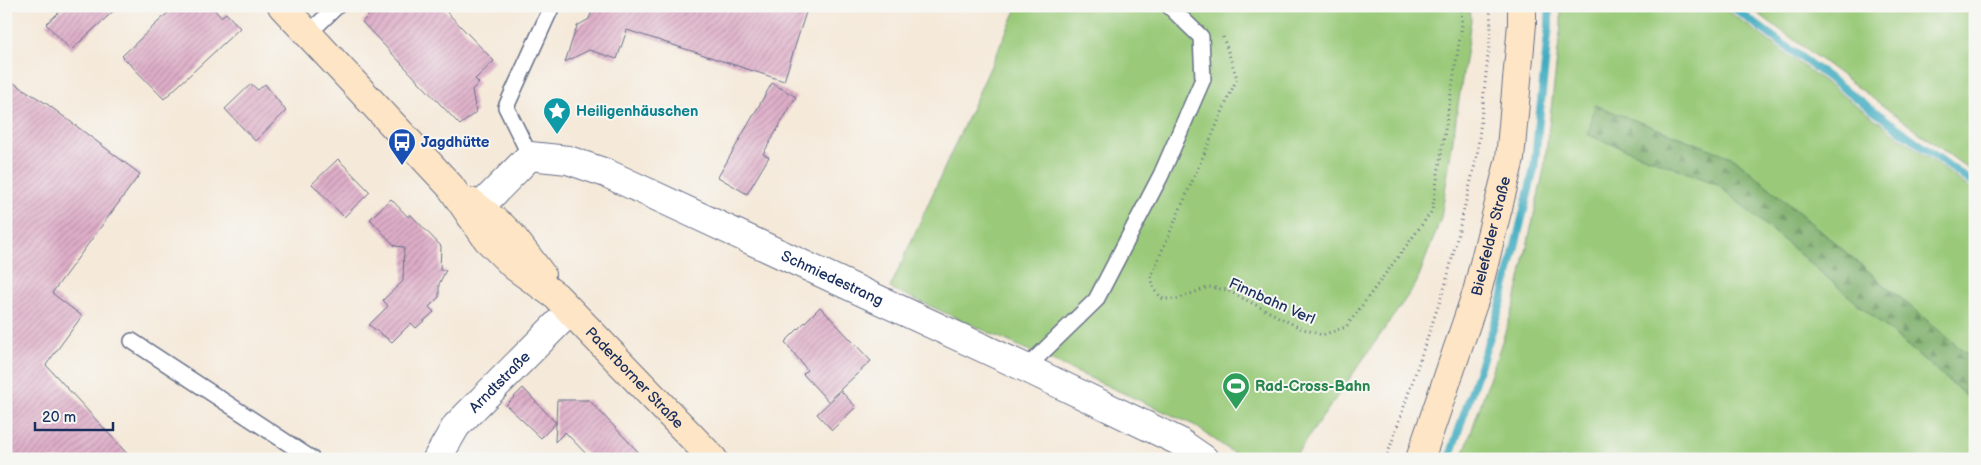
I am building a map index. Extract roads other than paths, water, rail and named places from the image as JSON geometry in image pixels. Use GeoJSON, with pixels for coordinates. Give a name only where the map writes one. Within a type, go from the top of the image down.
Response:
{"type":"FeatureCollection","features":[{"type":"Feature","properties":{"kind":"main road","name":"Paderborner Straße"},"geometry":{"type":"LineString","coordinates":[[282,6],[475,212],[487,239],[514,266],[563,303],[713,459]]}},
{"type":"Feature","properties":{"kind":"main road","name":"Bielefelder Straße"},"geometry":{"type":"LineString","coordinates":[[1420,459],[1477,292],[1510,159],[1522,6]]}},
{"type":"Feature","properties":{"kind":"street"},"geometry":{"type":"LineString","coordinates":[[475,212],[530,156]]}},
{"type":"Feature","properties":{"kind":"street","name":"Schmiedestrang"},"geometry":{"type":"LineString","coordinates":[[530,156],[568,160],[606,173],[1026,368],[1178,441],[1204,459]]}},
{"type":"Feature","properties":{"kind":"street","name":"Arndtstraße"},"geometry":{"type":"LineString","coordinates":[[438,459],[456,426],[563,303]]}},
{"type":"Feature","properties":{"kind":"lane"},"geometry":{"type":"LineString","coordinates":[[308,34],[337,6]]}},
{"type":"Feature","properties":{"kind":"lane"},"geometry":{"type":"LineString","coordinates":[[530,156],[506,107],[552,6]]}},
{"type":"Feature","properties":{"kind":"lane"},"geometry":{"type":"LineString","coordinates":[[1026,368],[1096,300],[1161,175],[1203,79],[1201,37],[1169,6]]}},
{"type":"Feature","properties":{"kind":"lane"},"geometry":{"type":"LineString","coordinates":[[132,341],[312,459]]}},
{"type":"Feature","properties":{"kind":"waterway"},"geometry":{"type":"LineString","coordinates":[[1449,459],[1501,304],[1534,169],[1549,25],[1549,6]]}},
{"type":"Feature","properties":{"kind":"waterway"},"geometry":{"type":"LineString","coordinates":[[1731,6],[1975,185]]}},
{"type":"Feature","properties":{"kind":"place","name":"Heiligenhäuschen"},"geometry":{"type":"Point","coordinates":[557,135]}},
{"type":"Feature","properties":{"kind":"place","name":"Jagdhütte"},"geometry":{"type":"Point","coordinates":[402,166]}},
{"type":"Feature","properties":{"kind":"place","name":"Rad-Cross-Bahn"},"geometry":{"type":"Point","coordinates":[1236,410]}}]}
